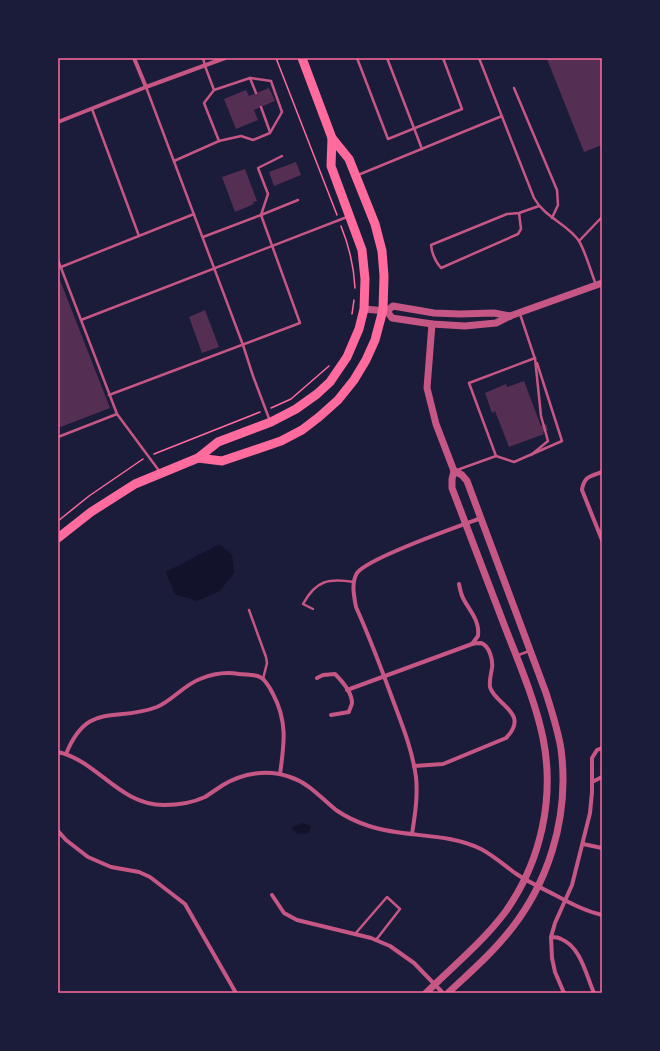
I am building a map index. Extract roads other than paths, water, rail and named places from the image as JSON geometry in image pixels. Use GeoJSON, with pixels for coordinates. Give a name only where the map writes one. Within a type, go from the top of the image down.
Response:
{"type":"FeatureCollection","features":[{"type":"Feature","properties":{"kind":"main road"},"geometry":{"type":"LineString","coordinates":[[198,458],[222,460],[281,441],[302,430],[319,417],[338,400],[354,380],[366,360],[375,340],[385,310],[382,251],[375,224],[349,158],[332,138],[302,58]]}},
{"type":"Feature","properties":{"kind":"main road"},"geometry":{"type":"LineString","coordinates":[[58,538],[91,512],[135,484],[198,458],[218,442],[270,422],[296,409],[318,394],[330,382],[347,357],[359,329],[364,309],[365,280],[362,250],[332,166],[332,138]]}},
{"type":"Feature","properties":{"kind":"street"},"geometry":{"type":"LineString","coordinates":[[134,58],[146,87]]}},
{"type":"Feature","properties":{"kind":"street"},"geometry":{"type":"LineString","coordinates":[[58,122],[225,58]]}},
{"type":"Feature","properties":{"kind":"street"},"geometry":{"type":"LineString","coordinates":[[385,310],[392,318],[432,324],[465,326],[496,323],[510,316],[599,284]]}},
{"type":"Feature","properties":{"kind":"street"},"geometry":{"type":"LineString","coordinates":[[364,309],[385,310],[393,306],[434,313],[494,313],[510,316]]}},
{"type":"Feature","properties":{"kind":"street"},"geometry":{"type":"LineString","coordinates":[[426,993],[493,928],[525,879],[538,845],[543,824],[548,780],[543,737],[537,716],[516,656],[452,488],[454,471],[436,424],[427,388],[432,324]]}},
{"type":"Feature","properties":{"kind":"street"},"geometry":{"type":"LineString","coordinates":[[448,993],[502,940],[520,918],[538,887],[554,847],[559,827],[562,806],[563,770],[561,749],[555,721],[531,651],[466,481],[462,475],[454,471]]}},
{"type":"Feature","properties":{"kind":"street"},"geometry":{"type":"LineString","coordinates":[[602,472],[588,477],[583,483],[582,490],[602,540]]}},
{"type":"Feature","properties":{"kind":"street"},"geometry":{"type":"LineString","coordinates":[[412,834],[417,792],[414,766],[406,736],[356,607],[354,582],[360,569],[367,565],[481,518]]}},
{"type":"Feature","properties":{"kind":"street"},"geometry":{"type":"LineString","coordinates":[[459,584],[464,600],[473,614],[477,624],[478,636],[472,644]]}},
{"type":"Feature","properties":{"kind":"street"},"geometry":{"type":"LineString","coordinates":[[347,690],[472,644],[485,645],[491,658],[492,666],[490,686],[494,694],[512,712],[514,726],[511,733],[506,738],[451,761],[435,765],[414,766]]}},
{"type":"Feature","properties":{"kind":"street"},"geometry":{"type":"LineString","coordinates":[[66,754],[74,737],[90,722],[103,716],[135,712],[158,706],[172,698],[185,687],[198,680],[221,674],[236,674],[260,677],[270,688],[277,701],[283,722],[285,737],[280,774]]}},
{"type":"Feature","properties":{"kind":"street"},"geometry":{"type":"LineString","coordinates":[[317,678],[323,675],[335,674],[343,682],[352,702],[349,712],[331,715]]}},
{"type":"Feature","properties":{"kind":"street"},"geometry":{"type":"LineString","coordinates":[[564,993],[555,972],[552,958],[551,937],[555,923],[572,885],[583,844],[590,813],[592,758],[597,750],[602,748]]}},
{"type":"Feature","properties":{"kind":"street"},"geometry":{"type":"LineString","coordinates":[[58,752],[78,759],[122,792],[148,804],[177,805],[191,802],[204,797],[223,785],[245,775],[260,773],[280,774],[303,783],[336,809],[355,821],[384,830],[452,840],[479,848],[538,887],[587,911],[602,915]]}},
{"type":"Feature","properties":{"kind":"street"},"geometry":{"type":"LineString","coordinates":[[592,782],[602,777]]}},
{"type":"Feature","properties":{"kind":"street"},"geometry":{"type":"LineString","coordinates":[[58,831],[66,840],[88,857],[112,867],[139,872],[150,877],[185,904],[236,993]]}},
{"type":"Feature","properties":{"kind":"street"},"geometry":{"type":"LineString","coordinates":[[583,844],[602,848]]}},
{"type":"Feature","properties":{"kind":"street"},"geometry":{"type":"LineString","coordinates":[[272,895],[280,908],[290,917],[318,926],[376,940],[390,946],[414,963],[443,993]]}},
{"type":"Feature","properties":{"kind":"street"},"geometry":{"type":"LineString","coordinates":[[551,937],[561,938],[576,952],[594,993]]}},
{"type":"Feature","properties":{"kind":"lane"},"geometry":{"type":"LineString","coordinates":[[203,58],[214,90]]}},
{"type":"Feature","properties":{"kind":"lane"},"geometry":{"type":"LineString","coordinates":[[357,58],[388,139],[462,109],[442,58]]}},
{"type":"Feature","properties":{"kind":"lane"},"geometry":{"type":"LineString","coordinates":[[388,58],[422,149]]}},
{"type":"Feature","properties":{"kind":"lane"},"geometry":{"type":"LineString","coordinates":[[479,58],[529,186],[539,206],[579,241],[599,284]]}},
{"type":"Feature","properties":{"kind":"lane"},"geometry":{"type":"LineString","coordinates":[[174,161],[220,141],[241,136],[253,140],[270,133],[282,112],[271,81],[250,78],[214,90],[204,103],[220,141]]}},
{"type":"Feature","properties":{"kind":"lane"},"geometry":{"type":"LineString","coordinates":[[250,78],[256,93]]}},
{"type":"Feature","properties":{"kind":"lane"},"geometry":{"type":"LineString","coordinates":[[146,87],[215,269],[270,422]]}},
{"type":"Feature","properties":{"kind":"lane"},"geometry":{"type":"LineString","coordinates":[[514,88],[557,190],[558,205],[552,218]]}},
{"type":"Feature","properties":{"kind":"lane"},"geometry":{"type":"LineString","coordinates":[[261,107],[270,133]]}},
{"type":"Feature","properties":{"kind":"lane"},"geometry":{"type":"LineString","coordinates":[[92,109],[139,236]]}},
{"type":"Feature","properties":{"kind":"lane"},"geometry":{"type":"LineString","coordinates":[[356,175],[502,116]]}},
{"type":"Feature","properties":{"kind":"lane"},"geometry":{"type":"LineString","coordinates":[[109,395],[300,323],[261,215],[268,194],[258,168],[282,156]]}},
{"type":"Feature","properties":{"kind":"lane"},"geometry":{"type":"LineString","coordinates":[[203,238],[298,200]]}},
{"type":"Feature","properties":{"kind":"lane"},"geometry":{"type":"LineString","coordinates":[[519,213],[521,229],[518,234],[441,268],[436,263],[431,245],[506,214],[519,213],[539,206]]}},
{"type":"Feature","properties":{"kind":"lane"},"geometry":{"type":"LineString","coordinates":[[60,267],[194,214]]}},
{"type":"Feature","properties":{"kind":"lane"},"geometry":{"type":"LineString","coordinates":[[81,320],[215,269],[350,215]]}},
{"type":"Feature","properties":{"kind":"lane"},"geometry":{"type":"LineString","coordinates":[[579,241],[602,217]]}},
{"type":"Feature","properties":{"kind":"lane"},"geometry":{"type":"LineString","coordinates":[[58,260],[117,414],[160,473]]}},
{"type":"Feature","properties":{"kind":"lane"},"geometry":{"type":"LineString","coordinates":[[454,471],[496,456],[514,462],[562,441],[520,313]]}},
{"type":"Feature","properties":{"kind":"lane"},"geometry":{"type":"LineString","coordinates":[[531,454],[548,440],[541,416],[535,358]]}},
{"type":"Feature","properties":{"kind":"lane"},"geometry":{"type":"LineString","coordinates":[[496,456],[469,383],[535,358]]}},
{"type":"Feature","properties":{"kind":"lane"},"geometry":{"type":"LineString","coordinates":[[58,437],[117,414]]}},
{"type":"Feature","properties":{"kind":"lane"},"geometry":{"type":"LineString","coordinates":[[313,609],[303,604],[312,590],[318,585],[330,580],[354,582]]}},
{"type":"Feature","properties":{"kind":"lane"},"geometry":{"type":"LineString","coordinates":[[249,610],[265,652],[267,663],[263,680]]}},
{"type":"Feature","properties":{"kind":"lane"},"geometry":{"type":"LineString","coordinates":[[516,656],[531,651]]}},
{"type":"Feature","properties":{"kind":"lane"},"geometry":{"type":"LineString","coordinates":[[355,934],[387,897],[400,910],[376,940]]}}]}
